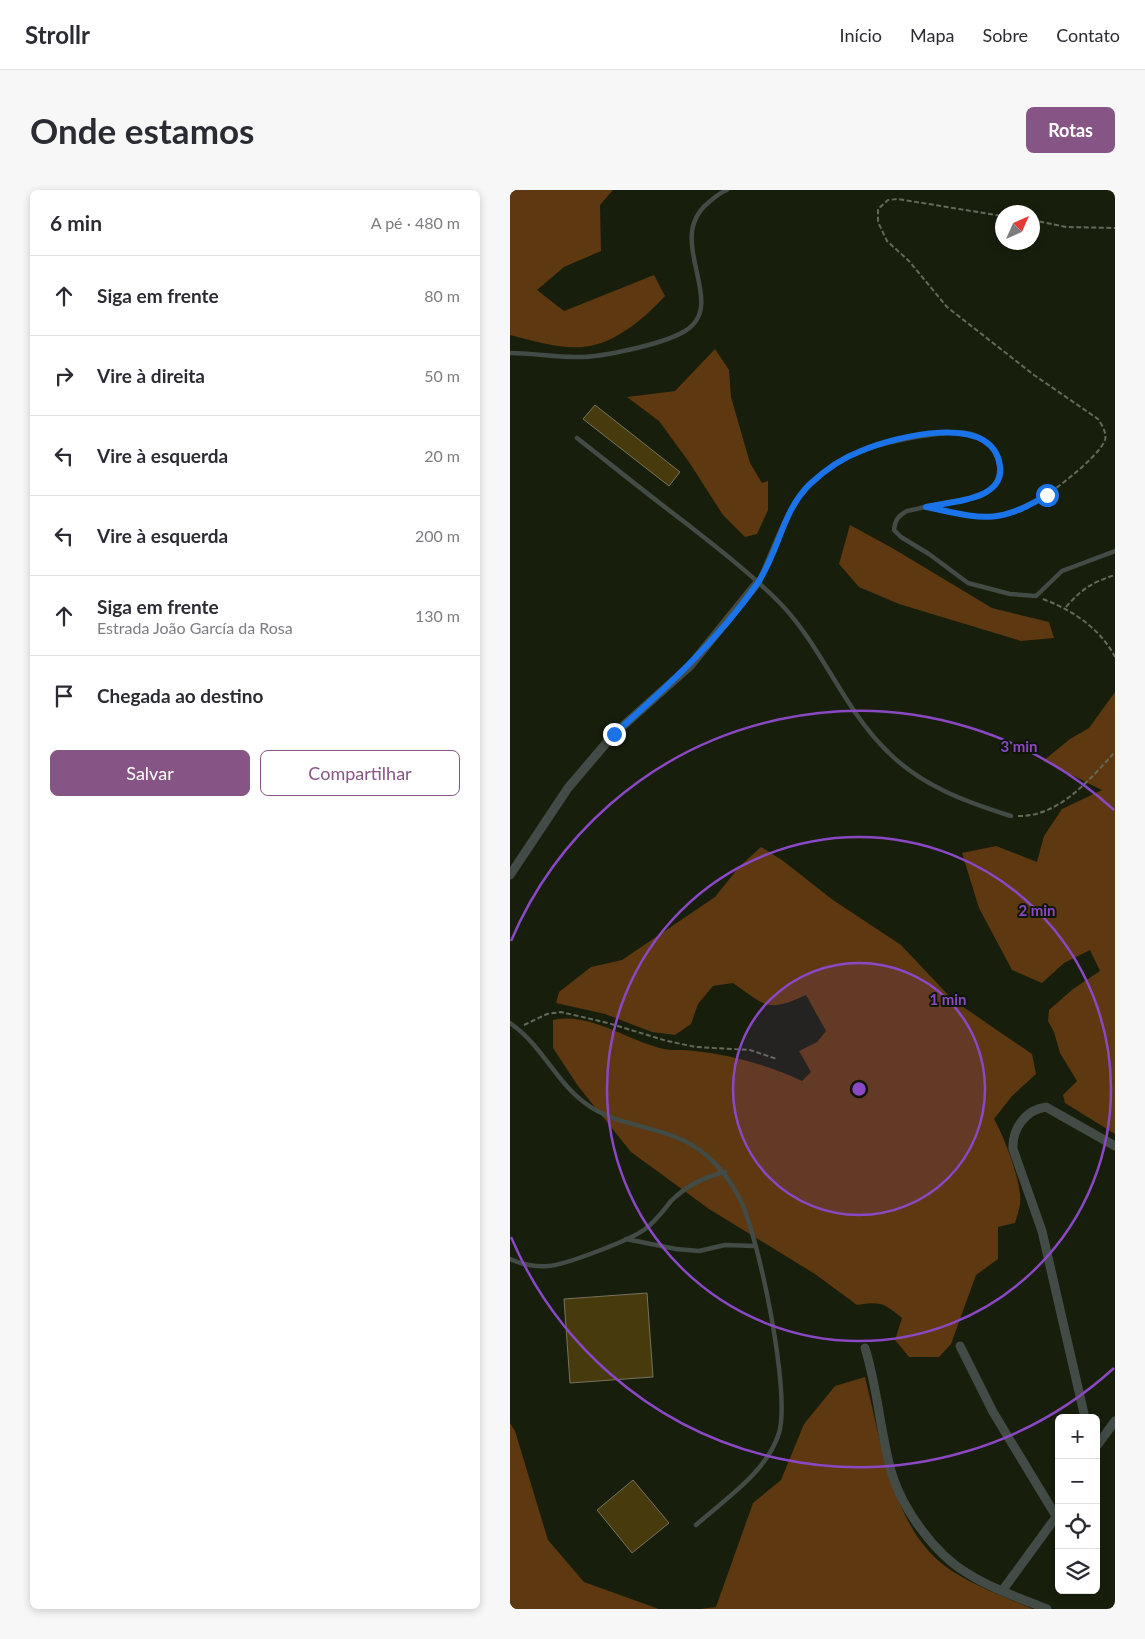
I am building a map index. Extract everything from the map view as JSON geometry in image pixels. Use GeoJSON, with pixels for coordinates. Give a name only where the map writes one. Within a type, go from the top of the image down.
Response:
{"type":"FeatureCollection","features":[{"type":"Feature","properties":{"kind":"street"},"geometry":{"type":"LineString","coordinates":[[510,875],[574,781],[614,734],[690,666],[758,582]]}},
{"type":"Feature","properties":{"kind":"street"},"geometry":{"type":"LineString","coordinates":[[1084,1414],[1042,1231],[1012,1138],[1017,1127],[1032,1111],[1046,1107],[1115,1146]]}},
{"type":"Feature","properties":{"kind":"street"},"geometry":{"type":"LineString","coordinates":[[960,1346],[993,1412],[1055,1510]]}},
{"type":"Feature","properties":{"kind":"street"},"geometry":{"type":"LineString","coordinates":[[865,1348],[872,1371],[893,1476],[911,1515],[952,1562],[967,1573],[1002,1591],[1047,1609]]}},
{"type":"Feature","properties":{"kind":"street"},"geometry":{"type":"LineString","coordinates":[[1100,1442],[1115,1421]]}},
{"type":"Feature","properties":{"kind":"street"},"geometry":{"type":"LineString","coordinates":[[1002,1591],[1055,1519]]}},
{"type":"Feature","properties":{"kind":"lane"},"geometry":{"type":"LineString","coordinates":[[510,353],[576,357],[644,347],[686,331],[698,317],[703,299],[692,256],[691,228],[699,210],[727,190]]}},
{"type":"Feature","properties":{"kind":"lane"},"geometry":{"type":"LineString","coordinates":[[758,582],[795,502],[810,485],[840,460],[859,451],[894,440],[946,432],[970,433],[983,438],[995,449],[1001,467],[996,483],[982,495],[907,511],[900,515],[895,522],[894,530],[901,537],[929,554],[968,583],[1010,594],[1036,596],[1062,571],[1115,551]]}},
{"type":"Feature","properties":{"kind":"lane"},"geometry":{"type":"LineString","coordinates":[[577,438],[728,556],[758,582],[797,622],[857,714],[887,752],[925,781],[954,796],[1011,816]]}},
{"type":"Feature","properties":{"kind":"lane"},"geometry":{"type":"LineString","coordinates":[[510,1023],[542,1053],[585,1104],[608,1116],[688,1141],[725,1172],[741,1201],[764,1280],[773,1329],[781,1401],[779,1432],[768,1457],[696,1526]]}},
{"type":"Feature","properties":{"kind":"lane"},"geometry":{"type":"LineString","coordinates":[[510,1259],[519,1263],[547,1266],[563,1263],[625,1239],[644,1230],[686,1188],[708,1176],[725,1172]]}},
{"type":"Feature","properties":{"kind":"lane"},"geometry":{"type":"LineString","coordinates":[[625,1239],[676,1249],[699,1251],[725,1245],[754,1246]]}},
{"type":"Feature","properties":{"kind":"path"},"geometry":{"type":"LineString","coordinates":[[943,511],[978,518],[1000,517],[1023,510],[1047,495],[1088,461],[1099,450],[1106,439],[1104,428],[1098,419],[1034,375],[947,307],[908,261],[887,241],[878,222],[878,209],[888,200],[898,199],[995,215]]}},
{"type":"Feature","properties":{"kind":"path"},"geometry":{"type":"LineString","coordinates":[[1040,222],[1066,227],[1115,228]]}},
{"type":"Feature","properties":{"kind":"path"},"geometry":{"type":"LineString","coordinates":[[1066,608],[1080,591],[1091,583],[1115,575]]}},
{"type":"Feature","properties":{"kind":"path"},"geometry":{"type":"LineString","coordinates":[[1036,596],[1066,608],[1082,618],[1115,657]]}},
{"type":"Feature","properties":{"kind":"path"},"geometry":{"type":"LineString","coordinates":[[1011,816],[1028,816],[1051,808],[1082,788],[1115,752]]}},
{"type":"Feature","properties":{"kind":"path"},"geometry":{"type":"LineString","coordinates":[[517,1028],[547,1014],[561,1012],[608,1022],[667,1041],[696,1046],[750,1050],[777,1059]]}},
{"type":"Feature","properties":{"kind":"shaded area"},"geometry":{"type":"Polygon","coordinates":[[[510,190],[613,190],[600,205],[601,251],[564,267],[537,290],[564,311],[654,275],[665,296],[650,312],[631,327],[611,339],[590,346],[560,346],[510,335],[510,190]]]}},
{"type":"Feature","properties":{"kind":"shaded area"},"geometry":{"type":"Polygon","coordinates":[[[715,349],[729,370],[731,397],[750,463],[762,483],[768,481],[768,510],[757,534],[745,537],[723,515],[689,462],[659,421],[627,397],[675,391],[715,349]]]}},
{"type":"Feature","properties":{"kind":"shaded area"},"geometry":{"type":"Polygon","coordinates":[[[850,525],[992,608],[1049,622],[1054,638],[1021,641],[899,604],[859,587],[839,564],[850,525]]]}},
{"type":"Feature","properties":{"kind":"shaded area"},"geometry":{"type":"Polygon","coordinates":[[[1115,692],[1115,1134],[1065,1103],[1063,1095],[1077,1081],[1060,1053],[1054,1032],[1048,1021],[1049,1010],[1073,989],[1100,971],[1090,950],[1064,963],[1042,983],[1012,970],[979,908],[962,853],[996,846],[1037,862],[1044,836],[1062,809],[1102,790],[1043,761],[1070,739],[1089,728],[1115,692]]]}},
{"type":"Feature","properties":{"kind":"shaded area"},"geometry":{"type":"Polygon","coordinates":[[[761,847],[782,860],[833,900],[901,945],[953,1000],[1032,1054],[1036,1074],[1012,1096],[994,1119],[1003,1137],[1019,1185],[1020,1204],[1015,1223],[998,1227],[998,1259],[976,1275],[951,1344],[939,1357],[909,1357],[895,1340],[902,1318],[891,1309],[877,1303],[857,1305],[815,1274],[709,1209],[631,1152],[578,1086],[553,1048],[553,1020],[581,1020],[609,1028],[664,1049],[691,1050],[736,1058],[776,1070],[802,1081],[811,1072],[799,1051],[817,1042],[826,1031],[806,995],[793,1001],[774,1005],[760,1002],[733,983],[713,986],[698,1004],[691,1024],[675,1035],[652,1032],[605,1014],[556,1003],[559,992],[591,967],[622,960],[715,897],[739,867],[761,847]]]}},
{"type":"Feature","properties":{"kind":"shaded area"},"geometry":{"type":"Polygon","coordinates":[[[865,1377],[883,1452],[900,1505],[912,1528],[927,1549],[945,1566],[965,1579],[1033,1609],[700,1609],[716,1607],[753,1503],[781,1480],[804,1424],[835,1386],[865,1377]]]}},
{"type":"Feature","properties":{"kind":"shaded area"},"geometry":{"type":"Polygon","coordinates":[[[510,1423],[515,1431],[548,1540],[584,1582],[659,1609],[510,1609],[510,1423]]]}},
{"type":"Feature","properties":{"kind":"building"},"geometry":{"type":"Polygon","coordinates":[[[595,405],[680,472],[669,486],[583,419],[595,405]]]}},
{"type":"Feature","properties":{"kind":"building"},"geometry":{"type":"Polygon","coordinates":[[[647,1293],[653,1377],[570,1383],[564,1299],[647,1293]]]}},
{"type":"Feature","properties":{"kind":"building"},"geometry":{"type":"Polygon","coordinates":[[[633,1480],[669,1523],[632,1553],[597,1510],[633,1480]]]}},
{"type":"Feature","properties":{"kind":"route"},"geometry":{"type":"LineString","coordinates":[[614,734],[690,666],[758,582],[795,502],[810,485],[840,460],[880,443],[894,440],[946,432],[970,433],[983,438],[995,449],[1001,467],[996,483],[982,495],[926,507],[978,518],[1000,517],[1023,510],[1047,495]]}}]}
